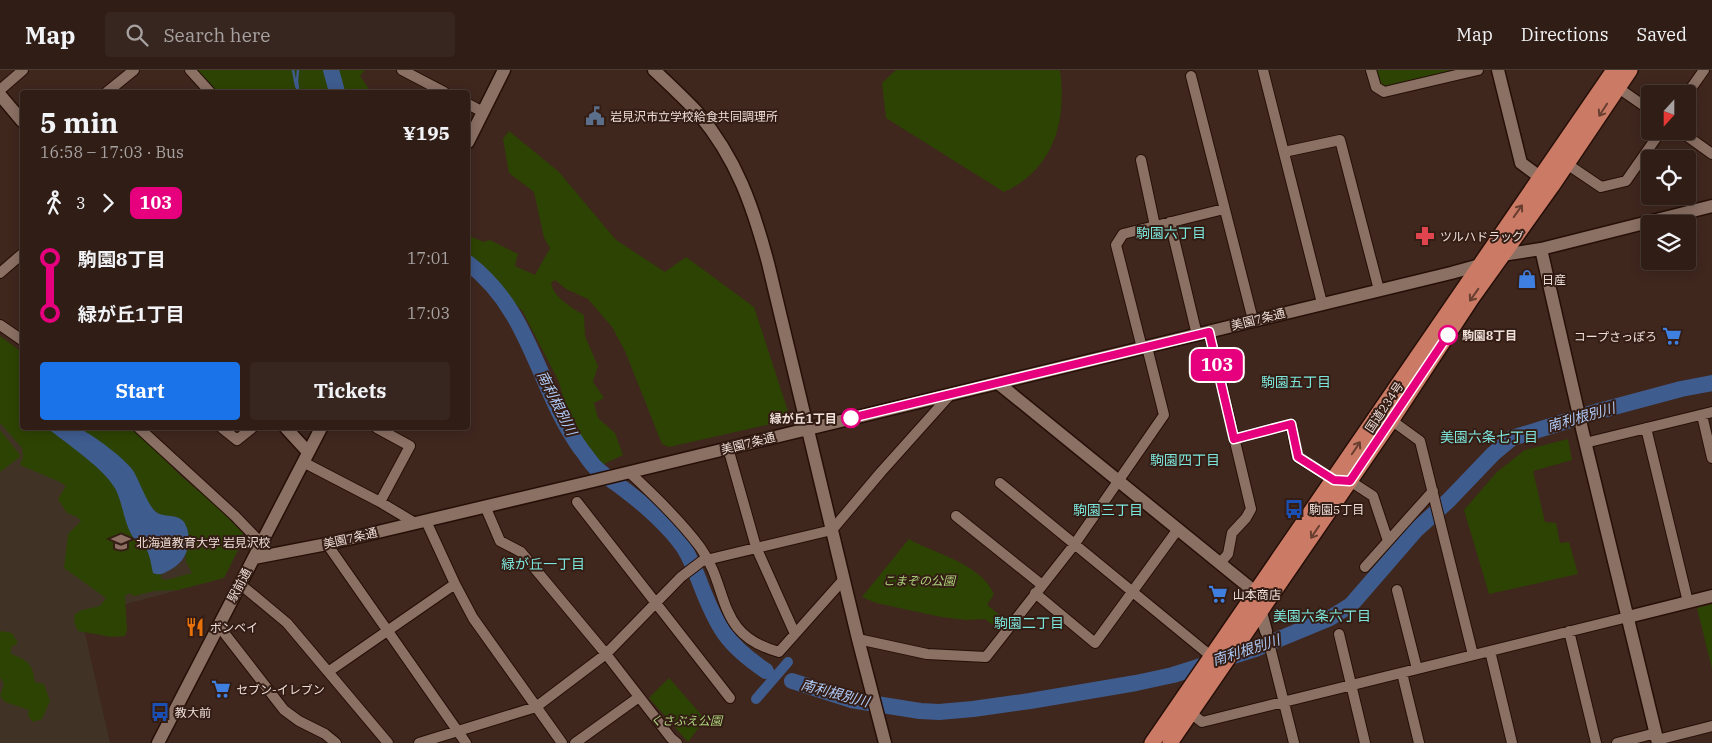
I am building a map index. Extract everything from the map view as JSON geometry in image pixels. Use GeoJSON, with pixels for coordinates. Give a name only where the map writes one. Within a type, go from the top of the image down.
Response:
{"type":"FeatureCollection","features":[{"type":"Feature","properties":{"kind":"highway","name":"国道234号"},"geometry":{"type":"LineString","coordinates":[[1170,743],[1194,683],[1334,480],[1386,416],[1502,255],[1613,79],[1630,70]]}},
{"type":"Feature","properties":{"kind":"highway","name":"国道234号"},"geometry":{"type":"LineString","coordinates":[[1152,743],[1215,678],[1242,640],[1350,481],[1386,416],[1480,265],[1547,182],[1567,164],[1613,79]]}},
{"type":"Feature","properties":{"kind":"street"},"geometry":{"type":"LineString","coordinates":[[0,90],[23,70]]}},
{"type":"Feature","properties":{"kind":"street"},"geometry":{"type":"LineString","coordinates":[[109,90],[134,70]]}},
{"type":"Feature","properties":{"kind":"street"},"geometry":{"type":"LineString","coordinates":[[190,70],[208,90]]}},
{"type":"Feature","properties":{"kind":"street"},"geometry":{"type":"LineString","coordinates":[[402,70],[440,90]]}},
{"type":"Feature","properties":{"kind":"street"},"geometry":{"type":"LineString","coordinates":[[470,138],[504,70]]}},
{"type":"Feature","properties":{"kind":"street"},"geometry":{"type":"LineString","coordinates":[[654,70],[697,113],[714,135],[737,172],[748,195],[766,256],[858,639],[885,743]]}},
{"type":"Feature","properties":{"kind":"street"},"geometry":{"type":"LineString","coordinates":[[1263,70],[1322,303]]}},
{"type":"Feature","properties":{"kind":"street"},"geometry":{"type":"LineString","coordinates":[[1371,70],[1376,87],[1384,92],[1478,70]]}},
{"type":"Feature","properties":{"kind":"street"},"geometry":{"type":"LineString","coordinates":[[1498,70],[1521,163],[1547,182]]}},
{"type":"Feature","properties":{"kind":"street"},"geometry":{"type":"LineString","coordinates":[[1693,85],[1704,70]]}},
{"type":"Feature","properties":{"kind":"street"},"geometry":{"type":"LineString","coordinates":[[1191,76],[1253,320]]}},
{"type":"Feature","properties":{"kind":"street"},"geometry":{"type":"LineString","coordinates":[[1613,79],[1641,102]]}},
{"type":"Feature","properties":{"kind":"street"},"geometry":{"type":"LineString","coordinates":[[0,95],[20,119]]}},
{"type":"Feature","properties":{"kind":"street"},"geometry":{"type":"LineString","coordinates":[[470,105],[483,112]]}},
{"type":"Feature","properties":{"kind":"street"},"geometry":{"type":"LineString","coordinates":[[1284,152],[1340,140],[1379,290]]}},
{"type":"Feature","properties":{"kind":"street"},"geometry":{"type":"LineString","coordinates":[[1567,164],[1601,187],[1626,181],[1655,140]]}},
{"type":"Feature","properties":{"kind":"street"},"geometry":{"type":"LineString","coordinates":[[1693,140],[1712,154]]}},
{"type":"Feature","properties":{"kind":"street"},"geometry":{"type":"LineString","coordinates":[[1141,160],[1155,226]]}},
{"type":"Feature","properties":{"kind":"street","name":"美園7条通"},"geometry":{"type":"LineString","coordinates":[[254,558],[327,544],[590,482],[1480,265],[1502,255],[1541,249],[1712,206]]}},
{"type":"Feature","properties":{"kind":"street"},"geometry":{"type":"LineString","coordinates":[[858,639],[927,654],[986,657],[1074,545],[1164,415],[1116,245],[1123,234],[1224,209]]}},
{"type":"Feature","properties":{"kind":"street"},"geometry":{"type":"LineString","coordinates":[[1170,222],[1234,439],[1251,509],[1246,518],[1232,533],[1228,554],[1220,563]]}},
{"type":"Feature","properties":{"kind":"street"},"geometry":{"type":"LineString","coordinates":[[1541,249],[1584,438],[1657,739]]}},
{"type":"Feature","properties":{"kind":"street"},"geometry":{"type":"LineString","coordinates":[[0,273],[20,256]]}},
{"type":"Feature","properties":{"kind":"street"},"geometry":{"type":"LineString","coordinates":[[0,325],[20,339]]}},
{"type":"Feature","properties":{"kind":"street"},"geometry":{"type":"LineString","coordinates":[[998,383],[1249,587],[1255,595],[1261,610],[1294,743]]}},
{"type":"Feature","properties":{"kind":"street"},"geometry":{"type":"LineString","coordinates":[[419,743],[536,707],[606,654],[681,577],[705,560],[832,530],[950,395]]}},
{"type":"Feature","properties":{"kind":"street"},"geometry":{"type":"LineString","coordinates":[[1584,438],[1646,428],[1707,414],[1712,458]]}},
{"type":"Feature","properties":{"kind":"street"},"geometry":{"type":"LineString","coordinates":[[1386,416],[1420,441],[1473,655]]}},
{"type":"Feature","properties":{"kind":"street"},"geometry":{"type":"LineString","coordinates":[[1234,439],[1291,424],[1298,457],[1334,480],[1350,481],[1373,496],[1388,540]]}},
{"type":"Feature","properties":{"kind":"street"},"geometry":{"type":"LineString","coordinates":[[1646,428],[1688,602]]}},
{"type":"Feature","properties":{"kind":"street"},"geometry":{"type":"LineString","coordinates":[[141,430],[235,516],[262,544]]}},
{"type":"Feature","properties":{"kind":"street"},"geometry":{"type":"LineString","coordinates":[[224,430],[237,440],[250,430]]}},
{"type":"Feature","properties":{"kind":"street"},"geometry":{"type":"LineString","coordinates":[[287,430],[306,457],[380,502],[420,522],[473,618],[562,743]]}},
{"type":"Feature","properties":{"kind":"street","name":"駅前通"},"geometry":{"type":"LineString","coordinates":[[158,743],[320,430]]}},
{"type":"Feature","properties":{"kind":"street"},"geometry":{"type":"LineString","coordinates":[[380,502],[410,446],[381,430]]}},
{"type":"Feature","properties":{"kind":"street"},"geometry":{"type":"LineString","coordinates":[[728,448],[756,547],[795,634]]}},
{"type":"Feature","properties":{"kind":"street"},"geometry":{"type":"LineString","coordinates":[[625,473],[665,506],[683,526],[705,560],[730,619],[746,637],[764,647],[779,652],[844,579]]}},
{"type":"Feature","properties":{"kind":"street"},"geometry":{"type":"LineString","coordinates":[[1000,484],[1132,591],[1216,652]]}},
{"type":"Feature","properties":{"kind":"street"},"geometry":{"type":"LineString","coordinates":[[1365,567],[1388,540],[1434,494]]}},
{"type":"Feature","properties":{"kind":"street"},"geometry":{"type":"LineString","coordinates":[[577,502],[730,698]]}},
{"type":"Feature","properties":{"kind":"street"},"geometry":{"type":"LineString","coordinates":[[485,506],[500,541],[521,552],[677,743]]}},
{"type":"Feature","properties":{"kind":"street"},"geometry":{"type":"LineString","coordinates":[[956,516],[1042,585]]}},
{"type":"Feature","properties":{"kind":"street"},"geometry":{"type":"LineString","coordinates":[[1035,593],[1094,643],[1178,529]]}},
{"type":"Feature","properties":{"kind":"street"},"geometry":{"type":"LineString","coordinates":[[327,544],[466,743]]}},
{"type":"Feature","properties":{"kind":"street"},"geometry":{"type":"LineString","coordinates":[[240,584],[287,623],[388,743]]}},
{"type":"Feature","properties":{"kind":"street"},"geometry":{"type":"LineString","coordinates":[[328,672],[455,584]]}},
{"type":"Feature","properties":{"kind":"street"},"geometry":{"type":"LineString","coordinates":[[1398,590],[1416,669]]}},
{"type":"Feature","properties":{"kind":"street"},"geometry":{"type":"LineString","coordinates":[[1185,709],[1202,722],[1712,596]]}},
{"type":"Feature","properties":{"kind":"street"},"geometry":{"type":"LineString","coordinates":[[218,625],[284,710],[299,721],[325,734],[336,743]]}},
{"type":"Feature","properties":{"kind":"street"},"geometry":{"type":"LineString","coordinates":[[1569,631],[1596,743]]}},
{"type":"Feature","properties":{"kind":"street"},"geometry":{"type":"LineString","coordinates":[[1339,634],[1365,743]]}},
{"type":"Feature","properties":{"kind":"street"},"geometry":{"type":"LineString","coordinates":[[1490,651],[1512,743]]}},
{"type":"Feature","properties":{"kind":"street"},"geometry":{"type":"LineString","coordinates":[[1402,673],[1419,743]]}},
{"type":"Feature","properties":{"kind":"street"},"geometry":{"type":"LineString","coordinates":[[575,743],[639,697]]}},
{"type":"Feature","properties":{"kind":"street"},"geometry":{"type":"LineString","coordinates":[[1617,743],[1657,739],[1712,726]]}},
{"type":"Feature","properties":{"kind":"shaded area","name":"北海道教育大学 岩見沢校"},"geometry":{"type":"Polygon","coordinates":[[[0,341],[20,420],[20,430],[127,430],[245,537],[224,578],[81,616],[110,743],[0,743],[0,341]]]}},
{"type":"Feature","properties":{"kind":"green space"},"geometry":{"type":"Polygon","coordinates":[[[195,70],[365,70],[360,76],[370,90],[211,90],[195,70]]]}},
{"type":"Feature","properties":{"kind":"green space"},"geometry":{"type":"Polygon","coordinates":[[[896,70],[1060,70],[1062,89],[1059,125],[1046,157],[1021,182],[1004,192],[886,118],[882,83],[896,70]]]}},
{"type":"Feature","properties":{"kind":"green space"},"geometry":{"type":"Polygon","coordinates":[[[1374,70],[1452,70],[1387,87],[1378,84],[1374,70]]]}},
{"type":"Feature","properties":{"kind":"green space"},"geometry":{"type":"Polygon","coordinates":[[[509,131],[559,172],[616,240],[665,272],[686,257],[754,307],[788,411],[780,422],[669,447],[662,444],[625,351],[612,327],[588,299],[566,289],[555,280],[551,283],[556,294],[564,302],[584,315],[585,336],[598,366],[593,382],[604,398],[594,403],[598,418],[615,433],[623,455],[602,465],[570,423],[559,382],[523,312],[483,267],[470,256],[470,236],[483,242],[490,240],[518,254],[515,266],[535,275],[550,248],[544,238],[534,192],[509,173],[503,139],[509,131]]]}},
{"type":"Feature","properties":{"kind":"green space"},"geometry":{"type":"Polygon","coordinates":[[[0,336],[20,351],[20,430],[63,430],[109,474],[161,571],[161,578],[166,580],[192,573],[186,562],[184,540],[162,517],[65,430],[135,430],[180,475],[216,506],[243,533],[240,546],[224,578],[178,590],[154,591],[134,596],[129,593],[125,596],[127,630],[125,636],[111,637],[78,631],[74,622],[75,614],[82,610],[100,606],[106,598],[64,568],[68,534],[81,521],[67,513],[58,499],[66,486],[20,465],[23,457],[22,448],[0,423],[0,336]]]}},
{"type":"Feature","properties":{"kind":"green space"},"geometry":{"type":"Polygon","coordinates":[[[0,430],[21,456],[0,472],[0,430]]]}},
{"type":"Feature","properties":{"kind":"green space"},"geometry":{"type":"Polygon","coordinates":[[[1568,439],[1572,460],[1533,471],[1545,522],[1556,523],[1560,543],[1569,542],[1578,574],[1489,594],[1464,510],[1497,472],[1525,450],[1568,439]]]}},
{"type":"Feature","properties":{"kind":"green space","name":"こまぞの公園"},"geometry":{"type":"Polygon","coordinates":[[[909,539],[956,560],[978,574],[987,583],[994,594],[987,605],[1006,620],[999,629],[985,619],[966,620],[941,617],[876,603],[862,597],[909,539]]]}},
{"type":"Feature","properties":{"kind":"green space"},"geometry":{"type":"Polygon","coordinates":[[[1712,604],[1712,669],[1697,608],[1712,604]]]}},
{"type":"Feature","properties":{"kind":"green space"},"geometry":{"type":"Polygon","coordinates":[[[0,632],[12,633],[18,643],[11,647],[11,654],[26,661],[33,671],[35,682],[44,684],[50,701],[42,719],[33,722],[28,716],[29,710],[5,702],[0,696],[4,684],[0,677],[0,632]]]}},
{"type":"Feature","properties":{"kind":"green space","name":"くさぶえ公園"},"geometry":{"type":"Polygon","coordinates":[[[669,678],[705,719],[688,742],[649,698],[669,678]]]}},
{"type":"Feature","properties":{"kind":"water"},"geometry":{"type":"Polygon","coordinates":[[[50,430],[82,430],[100,441],[117,454],[134,472],[147,500],[156,512],[181,519],[187,528],[189,541],[184,558],[176,567],[164,573],[153,573],[147,550],[134,539],[130,532],[116,490],[111,482],[84,457],[50,430]]]}},
{"type":"Feature","properties":{"kind":"waterway"},"geometry":{"type":"LineString","coordinates":[[293,70],[298,90]]}},
{"type":"Feature","properties":{"kind":"waterway"},"geometry":{"type":"LineString","coordinates":[[298,70],[298,88]]}},
{"type":"Feature","properties":{"kind":"waterway","name":"南利根別川"},"geometry":{"type":"LineString","coordinates":[[331,70],[336,90]]}},
{"type":"Feature","properties":{"kind":"waterway","name":"南利根別川"},"geometry":{"type":"LineString","coordinates":[[470,265],[489,283],[506,304],[520,327],[566,426],[591,463],[641,503],[672,533],[689,556],[712,612],[724,633],[741,652],[766,671]]}},
{"type":"Feature","properties":{"kind":"waterway","name":"南利根別川"},"geometry":{"type":"LineString","coordinates":[[792,681],[851,700],[920,711],[939,712],[1030,701],[1136,683],[1173,675],[1255,649],[1330,618],[1351,605],[1416,530],[1448,501],[1493,454],[1512,438],[1599,411],[1681,389],[1712,383]]}},
{"type":"Feature","properties":{"kind":"waterway"},"geometry":{"type":"LineString","coordinates":[[756,699],[788,662]]}},
{"type":"Feature","properties":{"kind":"bus line","name":"103"},"geometry":{"type":"LineString","coordinates":[[851,418],[1209,332],[1234,439],[1291,424],[1298,457],[1334,480],[1350,481],[1448,335]]}},
{"type":"Feature","properties":{"kind":"place","name":"岩見沢市立学校給食共同調理所"},"geometry":{"type":"Point","coordinates":[595,116]}},
{"type":"Feature","properties":{"kind":"place","name":"ツルハドラッグ"},"geometry":{"type":"Point","coordinates":[1425,236]}},
{"type":"Feature","properties":{"kind":"place","name":"日産"},"geometry":{"type":"Point","coordinates":[1527,279]}},
{"type":"Feature","properties":{"kind":"place","name":"駒園8丁目"},"geometry":{"type":"Point","coordinates":[1448,335]}},
{"type":"Feature","properties":{"kind":"place","name":"コープさっぽろ"},"geometry":{"type":"Point","coordinates":[1672,336]}},
{"type":"Feature","properties":{"kind":"place","name":"緑が丘1丁目"},"geometry":{"type":"Point","coordinates":[851,418]}},
{"type":"Feature","properties":{"kind":"place","name":"駒園5丁目"},"geometry":{"type":"Point","coordinates":[1294,509]}},
{"type":"Feature","properties":{"kind":"place","name":"北海道教育大学 岩見沢校"},"geometry":{"type":"Point","coordinates":[121,542]}},
{"type":"Feature","properties":{"kind":"place","name":"山本商店"},"geometry":{"type":"Point","coordinates":[1218,594]}},
{"type":"Feature","properties":{"kind":"place","name":"ボンベイ"},"geometry":{"type":"Point","coordinates":[195,627]}},
{"type":"Feature","properties":{"kind":"place","name":"セブン-イレブン"},"geometry":{"type":"Point","coordinates":[221,689]}},
{"type":"Feature","properties":{"kind":"place","name":"教大前"},"geometry":{"type":"Point","coordinates":[160,712]}},
{"type":"Feature","properties":{"kind":"district","name":"駒園六丁目"},"geometry":{"type":"Point","coordinates":[1171,233]}},
{"type":"Feature","properties":{"kind":"district","name":"駒園五丁目"},"geometry":{"type":"Point","coordinates":[1296,382]}},
{"type":"Feature","properties":{"kind":"district","name":"美園六条七丁目"},"geometry":{"type":"Point","coordinates":[1489,437]}},
{"type":"Feature","properties":{"kind":"district","name":"駒園四丁目"},"geometry":{"type":"Point","coordinates":[1185,460]}},
{"type":"Feature","properties":{"kind":"district","name":"駒園三丁目"},"geometry":{"type":"Point","coordinates":[1108,510]}},
{"type":"Feature","properties":{"kind":"district","name":"緑が丘一丁目"},"geometry":{"type":"Point","coordinates":[543,564]}},
{"type":"Feature","properties":{"kind":"district","name":"美園六条六丁目"},"geometry":{"type":"Point","coordinates":[1322,616]}},
{"type":"Feature","properties":{"kind":"district","name":"駒園二丁目"},"geometry":{"type":"Point","coordinates":[1029,623]}}]}
